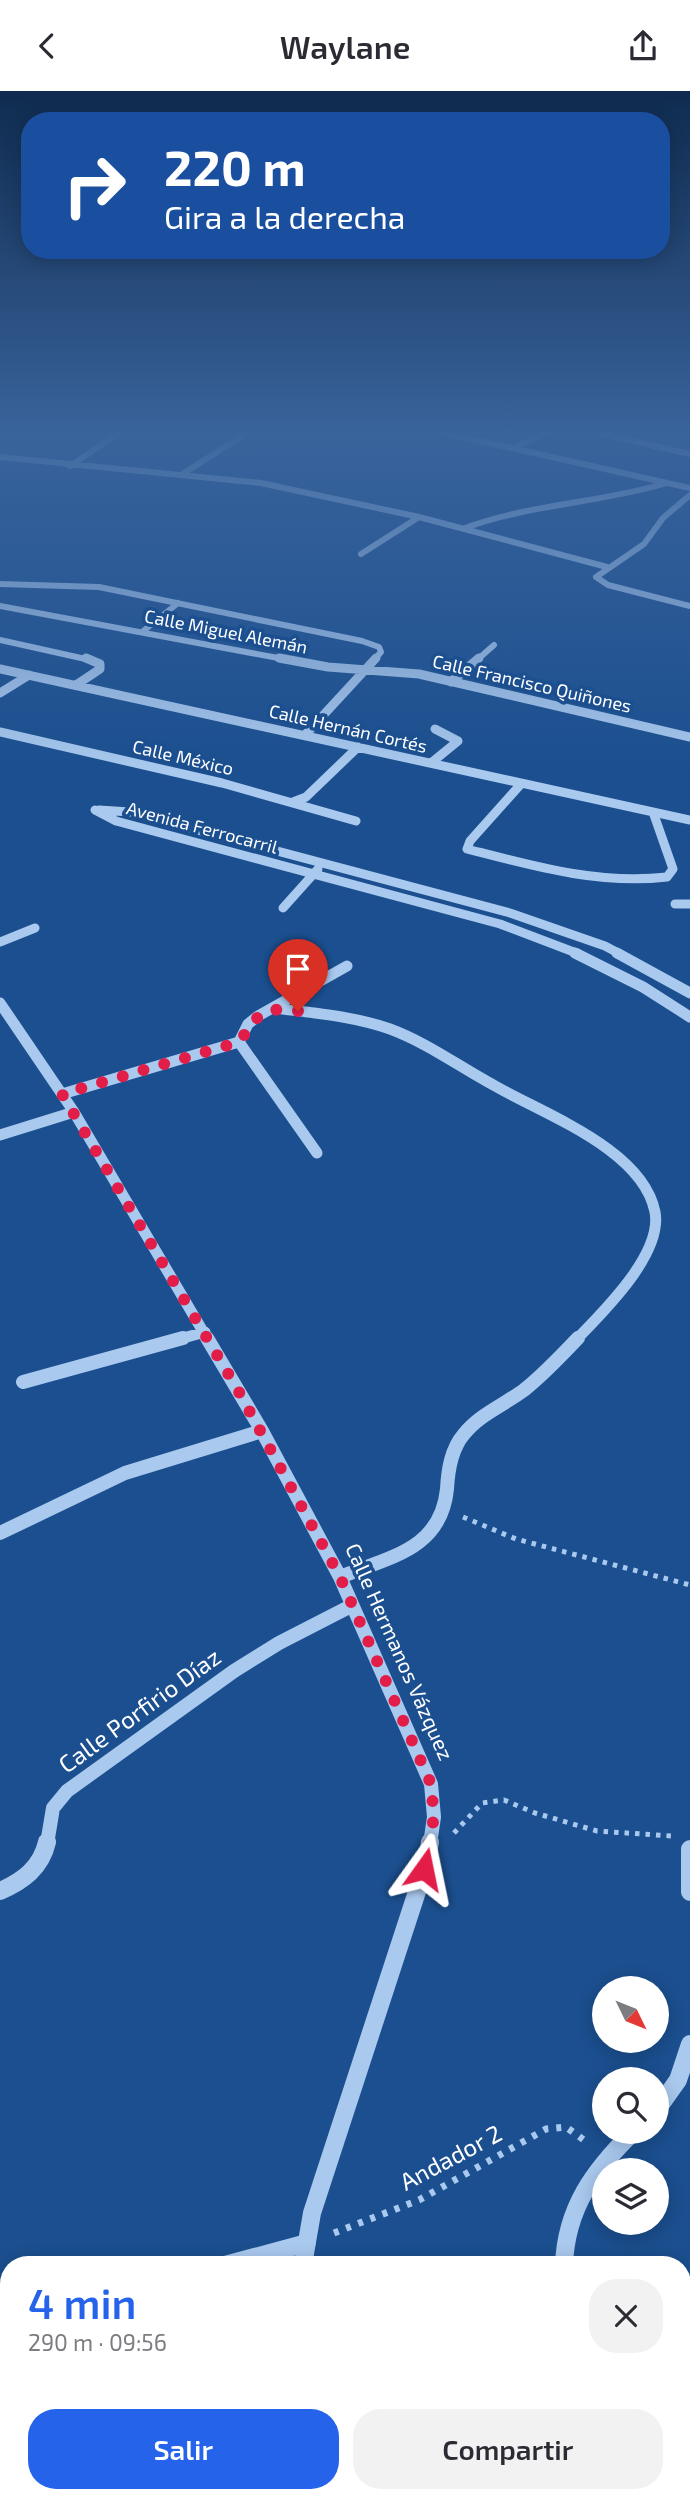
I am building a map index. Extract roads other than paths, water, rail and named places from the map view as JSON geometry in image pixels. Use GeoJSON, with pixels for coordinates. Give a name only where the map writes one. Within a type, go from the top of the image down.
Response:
{"type":"FeatureCollection","features":[{"type":"Feature","properties":{"kind":"street"},"geometry":{"type":"LineString","coordinates":[[361,554],[374,546]]}},
{"type":"Feature","properties":{"kind":"street"},"geometry":{"type":"LineString","coordinates":[[529,546],[607,567]]}},
{"type":"Feature","properties":{"kind":"street"},"geometry":{"type":"LineString","coordinates":[[642,546],[596,577],[601,581],[690,606]]}},
{"type":"Feature","properties":{"kind":"street"},"geometry":{"type":"LineString","coordinates":[[0,584],[84,585],[372,644],[381,652],[304,735]]}},
{"type":"Feature","properties":{"kind":"street"},"geometry":{"type":"LineString","coordinates":[[142,632],[178,603]]}},
{"type":"Feature","properties":{"kind":"street","name":"Calle Miguel Alemán"},"geometry":{"type":"LineString","coordinates":[[0,606],[328,667],[365,670]]}},
{"type":"Feature","properties":{"kind":"street"},"geometry":{"type":"LineString","coordinates":[[0,640],[86,658],[100,664],[100,669],[76,685]]}},
{"type":"Feature","properties":{"kind":"street"},"geometry":{"type":"LineString","coordinates":[[451,682],[494,645]]}},
{"type":"Feature","properties":{"kind":"street","name":"Calle Hernán Cortés"},"geometry":{"type":"LineString","coordinates":[[0,669],[690,820]]}},
{"type":"Feature","properties":{"kind":"street","name":"Calle Francisco Quiñones"},"geometry":{"type":"LineString","coordinates":[[365,670],[402,671],[690,737]]}},
{"type":"Feature","properties":{"kind":"street"},"geometry":{"type":"LineString","coordinates":[[0,693],[29,675]]}},
{"type":"Feature","properties":{"kind":"street"},"geometry":{"type":"LineString","coordinates":[[431,764],[458,741],[435,729]]}},
{"type":"Feature","properties":{"kind":"street","name":"Calle México"},"geometry":{"type":"LineString","coordinates":[[0,732],[293,802],[301,807],[356,821]]}},
{"type":"Feature","properties":{"kind":"street"},"geometry":{"type":"LineString","coordinates":[[293,802],[306,797],[358,747]]}},
{"type":"Feature","properties":{"kind":"street"},"geometry":{"type":"LineString","coordinates":[[522,784],[470,841],[467,849],[521,864],[587,874],[627,879],[667,877],[673,869],[653,812]]}},
{"type":"Feature","properties":{"kind":"street","name":"Avenida Ferrocarril"},"geometry":{"type":"LineString","coordinates":[[690,993],[651,969],[572,933],[510,913],[130,812],[95,810],[116,821],[500,924],[560,944],[642,985],[690,1017]]}},
{"type":"Feature","properties":{"kind":"street"},"geometry":{"type":"LineString","coordinates":[[283,908],[323,864]]}},
{"type":"Feature","properties":{"kind":"street"},"geometry":{"type":"LineString","coordinates":[[675,904],[690,904]]}},
{"type":"Feature","properties":{"kind":"street"},"geometry":{"type":"LineString","coordinates":[[0,942],[35,928]]}},
{"type":"Feature","properties":{"kind":"street"},"geometry":{"type":"LineString","coordinates":[[560,944],[572,933]]}},
{"type":"Feature","properties":{"kind":"street"},"geometry":{"type":"LineString","coordinates":[[62,1094],[239,1042],[248,1024],[346,966]]}},
{"type":"Feature","properties":{"kind":"street","name":"Calle Hermanos Vázquez"},"geometry":{"type":"LineString","coordinates":[[0,1003],[74,1112],[262,1431],[340,1577],[431,1784],[434,1817],[424,1869],[312,2213],[305,2256]]}},
{"type":"Feature","properties":{"kind":"street"},"geometry":{"type":"LineString","coordinates":[[275,1008],[375,1024],[446,1055],[497,1088],[603,1145],[639,1179],[655,1209],[653,1240],[632,1277],[541,1375],[471,1425],[457,1443],[446,1473],[445,1509],[436,1528],[420,1543],[340,1577]]}},
{"type":"Feature","properties":{"kind":"street"},"geometry":{"type":"LineString","coordinates":[[239,1042],[317,1153]]}},
{"type":"Feature","properties":{"kind":"street"},"geometry":{"type":"LineString","coordinates":[[0,1135],[74,1112]]}},
{"type":"Feature","properties":{"kind":"street"},"geometry":{"type":"LineString","coordinates":[[23,1382],[205,1332]]}},
{"type":"Feature","properties":{"kind":"street"},"geometry":{"type":"LineString","coordinates":[[0,1533],[125,1473],[262,1431]]}},
{"type":"Feature","properties":{"kind":"street","name":"Calle Porfirio Díaz"},"geometry":{"type":"LineString","coordinates":[[0,1891],[16,1884],[37,1867],[46,1847],[53,1808],[67,1791],[234,1671],[279,1643],[351,1607]]}},
{"type":"Feature","properties":{"kind":"street"},"geometry":{"type":"LineString","coordinates":[[690,1849],[690,1892]]}},
{"type":"Feature","properties":{"kind":"street"},"geometry":{"type":"LineString","coordinates":[[669,2093],[688,2053]]}},
{"type":"Feature","properties":{"kind":"street"},"geometry":{"type":"LineString","coordinates":[[564,2256],[563,2243],[575,2202],[606,2157],[620,2144]]}},
{"type":"Feature","properties":{"kind":"street"},"geometry":{"type":"LineString","coordinates":[[259,2256],[307,2243]]}}]}
